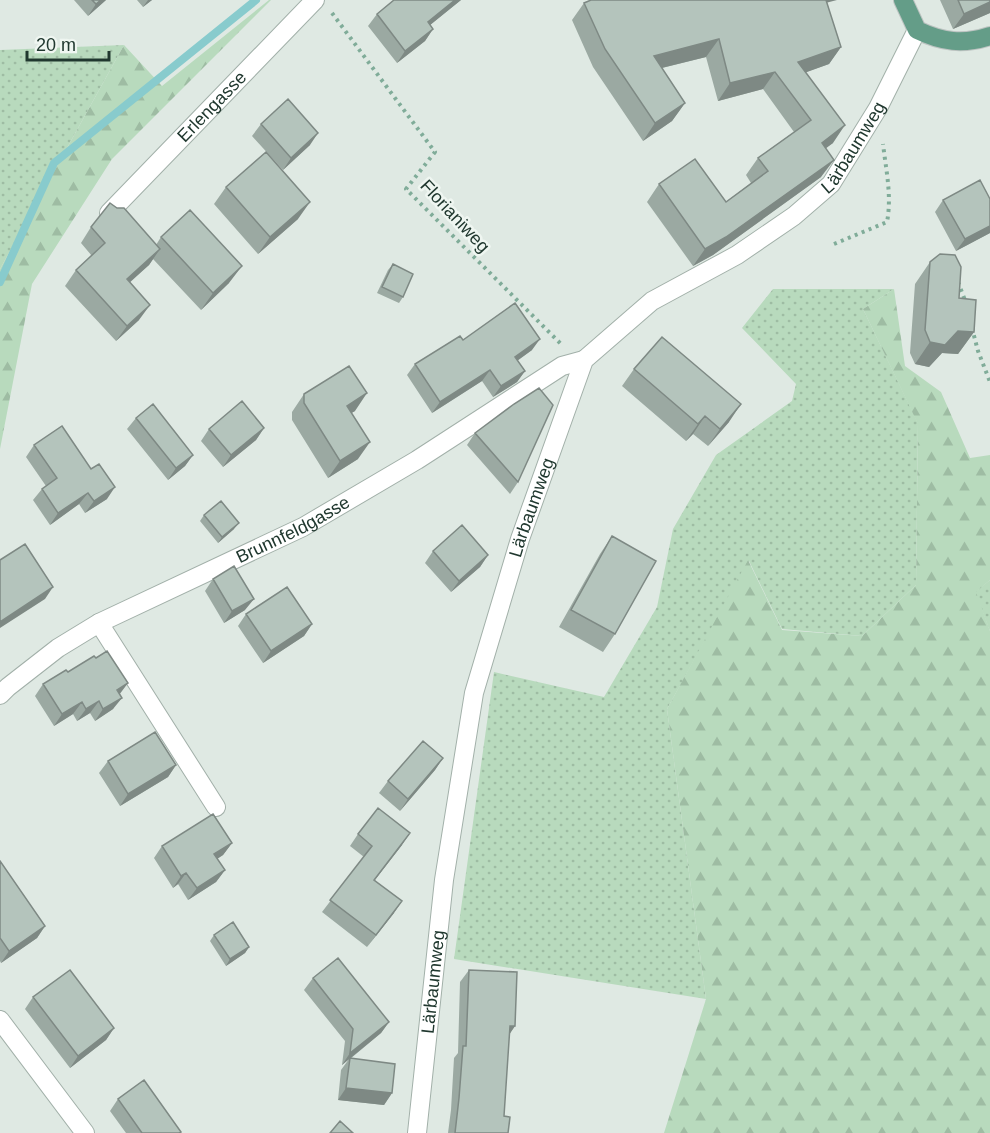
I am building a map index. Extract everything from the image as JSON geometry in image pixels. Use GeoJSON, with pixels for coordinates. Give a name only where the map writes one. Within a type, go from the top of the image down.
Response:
{"type":"FeatureCollection","features":[{"type":"Feature","properties":{"kind":"main road"},"geometry":{"type":"LineString","coordinates":[[903,0],[917,30],[934,38],[959,42],[990,36]]}},
{"type":"Feature","properties":{"kind":"street","name":"Erlengasse"},"geometry":{"type":"LineString","coordinates":[[109,213],[321,4]]}},
{"type":"Feature","properties":{"kind":"street","name":"Lärbaumweg"},"geometry":{"type":"LineString","coordinates":[[417,1133],[444,880],[474,693],[520,539],[584,360],[652,301],[737,255],[794,216],[831,184],[878,108],[917,30]]}},
{"type":"Feature","properties":{"kind":"street","name":"Brunnfeldgasse"},"geometry":{"type":"LineString","coordinates":[[0,695],[58,648],[99,623],[303,527],[417,460],[562,366],[584,360]]}},
{"type":"Feature","properties":{"kind":"street"},"geometry":{"type":"LineString","coordinates":[[99,623],[216,807]]}},
{"type":"Feature","properties":{"kind":"street"},"geometry":{"type":"LineString","coordinates":[[0,1020],[85,1133]]}},
{"type":"Feature","properties":{"kind":"path","name":"Florianiweg"},"geometry":{"type":"LineString","coordinates":[[321,4],[435,152],[406,189],[563,347]]}},
{"type":"Feature","properties":{"kind":"path"},"geometry":{"type":"LineString","coordinates":[[834,244],[887,222],[890,210],[889,190],[878,108]]}},
{"type":"Feature","properties":{"kind":"path"},"geometry":{"type":"LineString","coordinates":[[955,276],[968,310]]}},
{"type":"Feature","properties":{"kind":"path"},"geometry":{"type":"LineString","coordinates":[[970,320],[978,351],[990,382]]}},
{"type":"Feature","properties":{"kind":"green space"},"geometry":{"type":"Polygon","coordinates":[[[271,0],[112,159],[32,284],[0,449],[0,269],[124,45],[162,86],[271,0]]]}},
{"type":"Feature","properties":{"kind":"green space"},"geometry":{"type":"Polygon","coordinates":[[[124,45],[0,269],[0,50],[124,45]]]}},
{"type":"Feature","properties":{"kind":"green space"},"geometry":{"type":"Polygon","coordinates":[[[773,289],[894,289],[863,309],[918,423],[916,585],[862,636],[782,629],[749,561],[667,709],[706,999],[454,959],[494,672],[604,697],[657,607],[673,529],[716,455],[792,401],[796,384],[742,328],[773,289]]]}},
{"type":"Feature","properties":{"kind":"green space"},"geometry":{"type":"Polygon","coordinates":[[[894,289],[905,366],[941,392],[970,458],[990,455],[990,580],[976,592],[990,631],[990,1133],[664,1133],[706,999],[667,709],[748,560],[782,630],[862,636],[916,585],[918,424],[863,309],[894,289]]]}},
{"type":"Feature","properties":{"kind":"green space"},"geometry":{"type":"Polygon","coordinates":[[[990,580],[990,631],[975,592],[990,580]]]}},
{"type":"Feature","properties":{"kind":"building"},"geometry":{"type":"Polygon","coordinates":[[[394,0],[455,0],[428,22],[433,29],[405,51],[377,14],[394,0]]]}},
{"type":"Feature","properties":{"kind":"building"},"geometry":{"type":"Polygon","coordinates":[[[591,0],[826,0],[841,47],[798,62],[845,125],[822,143],[834,160],[726,237],[705,249],[659,184],[695,159],[726,202],[768,171],[758,158],[811,120],[775,72],[730,83],[719,39],[654,56],[685,103],[655,123],[605,49],[584,3],[591,0]]]}},
{"type":"Feature","properties":{"kind":"building"},"geometry":{"type":"Polygon","coordinates":[[[958,0],[990,0],[990,2],[964,14],[958,0]]]}},
{"type":"Feature","properties":{"kind":"building"},"geometry":{"type":"Polygon","coordinates":[[[288,99],[318,133],[291,158],[261,124],[288,99]]]}},
{"type":"Feature","properties":{"kind":"building"},"geometry":{"type":"Polygon","coordinates":[[[266,152],[310,202],[270,237],[226,187],[266,152]]]}},
{"type":"Feature","properties":{"kind":"building"},"geometry":{"type":"Polygon","coordinates":[[[980,180],[990,199],[990,226],[965,239],[943,200],[980,180]]]}},
{"type":"Feature","properties":{"kind":"building"},"geometry":{"type":"Polygon","coordinates":[[[110,203],[117,208],[124,208],[160,249],[127,279],[150,305],[127,326],[76,270],[105,243],[91,227],[110,203]]]}},
{"type":"Feature","properties":{"kind":"building"},"geometry":{"type":"Polygon","coordinates":[[[190,210],[242,266],[213,293],[161,237],[190,210]]]}},
{"type":"Feature","properties":{"kind":"building"},"geometry":{"type":"Polygon","coordinates":[[[940,254],[955,255],[961,267],[959,298],[976,300],[974,332],[958,331],[945,345],[930,342],[925,330],[930,262],[940,254]]]}},
{"type":"Feature","properties":{"kind":"building"},"geometry":{"type":"Polygon","coordinates":[[[393,264],[413,274],[403,297],[382,287],[393,264]]]}},
{"type":"Feature","properties":{"kind":"building"},"geometry":{"type":"Polygon","coordinates":[[[515,303],[540,339],[515,357],[525,371],[501,386],[490,370],[440,402],[415,364],[460,336],[463,340],[515,303]]]}},
{"type":"Feature","properties":{"kind":"building"},"geometry":{"type":"Polygon","coordinates":[[[662,337],[741,404],[720,429],[705,416],[698,424],[634,369],[662,337]]]}},
{"type":"Feature","properties":{"kind":"building"},"geometry":{"type":"Polygon","coordinates":[[[349,366],[367,393],[347,406],[370,442],[340,461],[304,403],[304,394],[349,366]]]}},
{"type":"Feature","properties":{"kind":"building"},"geometry":{"type":"Polygon","coordinates":[[[539,388],[553,405],[518,482],[475,433],[539,388]]]}},
{"type":"Feature","properties":{"kind":"building"},"geometry":{"type":"Polygon","coordinates":[[[242,401],[264,428],[231,455],[209,429],[242,401]]]}},
{"type":"Feature","properties":{"kind":"building"},"geometry":{"type":"Polygon","coordinates":[[[153,404],[193,455],[176,468],[136,418],[153,404]]]}},
{"type":"Feature","properties":{"kind":"building"},"geometry":{"type":"Polygon","coordinates":[[[62,426],[91,469],[99,464],[115,487],[94,501],[88,493],[58,513],[42,489],[57,478],[34,445],[62,426]]]}},
{"type":"Feature","properties":{"kind":"building"},"geometry":{"type":"Polygon","coordinates":[[[221,501],[239,523],[222,537],[204,515],[221,501]]]}},
{"type":"Feature","properties":{"kind":"building"},"geometry":{"type":"Polygon","coordinates":[[[462,525],[488,555],[459,581],[433,551],[462,525]]]}},
{"type":"Feature","properties":{"kind":"building"},"geometry":{"type":"Polygon","coordinates":[[[612,536],[656,561],[615,634],[571,610],[612,536]]]}},
{"type":"Feature","properties":{"kind":"building"},"geometry":{"type":"Polygon","coordinates":[[[25,544],[53,587],[0,622],[0,560],[25,544]]]}},
{"type":"Feature","properties":{"kind":"building"},"geometry":{"type":"Polygon","coordinates":[[[234,566],[254,599],[232,611],[213,579],[234,566]]]}},
{"type":"Feature","properties":{"kind":"building"},"geometry":{"type":"Polygon","coordinates":[[[287,587],[312,624],[271,651],[246,614],[287,587]]]}},
{"type":"Feature","properties":{"kind":"building"},"geometry":{"type":"Polygon","coordinates":[[[107,651],[128,683],[117,690],[122,698],[103,709],[99,701],[86,709],[82,702],[62,714],[43,684],[66,670],[68,672],[107,651]]]}},
{"type":"Feature","properties":{"kind":"building"},"geometry":{"type":"Polygon","coordinates":[[[155,732],[176,765],[128,794],[108,761],[155,732]]]}},
{"type":"Feature","properties":{"kind":"building"},"geometry":{"type":"Polygon","coordinates":[[[423,741],[443,758],[408,799],[388,781],[423,741]]]}},
{"type":"Feature","properties":{"kind":"building"},"geometry":{"type":"Polygon","coordinates":[[[378,808],[410,833],[374,880],[402,901],[376,935],[330,900],[372,846],[358,834],[378,808]]]}},
{"type":"Feature","properties":{"kind":"building"},"geometry":{"type":"Polygon","coordinates":[[[213,814],[232,843],[214,854],[225,870],[197,888],[186,873],[181,876],[162,846],[213,814]]]}},
{"type":"Feature","properties":{"kind":"building"},"geometry":{"type":"Polygon","coordinates":[[[0,861],[45,926],[9,951],[0,938],[0,861]]]}},
{"type":"Feature","properties":{"kind":"building"},"geometry":{"type":"Polygon","coordinates":[[[233,922],[249,947],[230,959],[214,935],[233,922]]]}},
{"type":"Feature","properties":{"kind":"building"},"geometry":{"type":"Polygon","coordinates":[[[338,958],[389,1022],[350,1053],[353,1029],[313,978],[338,958]]]}},
{"type":"Feature","properties":{"kind":"building"},"geometry":{"type":"Polygon","coordinates":[[[70,970],[114,1028],[78,1056],[33,997],[70,970]]]}},
{"type":"Feature","properties":{"kind":"building"},"geometry":{"type":"Polygon","coordinates":[[[469,970],[517,972],[515,1026],[510,1026],[504,1116],[510,1117],[508,1133],[455,1133],[463,1046],[466,1046],[469,970]]]}},
{"type":"Feature","properties":{"kind":"building"},"geometry":{"type":"Polygon","coordinates":[[[350,1058],[395,1064],[392,1093],[346,1088],[350,1058]]]}},
{"type":"Feature","properties":{"kind":"building"},"geometry":{"type":"Polygon","coordinates":[[[144,1080],[181,1132],[142,1133],[118,1099],[144,1080]]]}},
{"type":"Feature","properties":{"kind":"building"},"geometry":{"type":"Polygon","coordinates":[[[340,1121],[353,1133],[330,1133],[340,1121]]]}},
{"type":"Feature","properties":{"kind":"waterway"},"geometry":{"type":"LineString","coordinates":[[0,282],[54,163],[256,0]]}}]}
